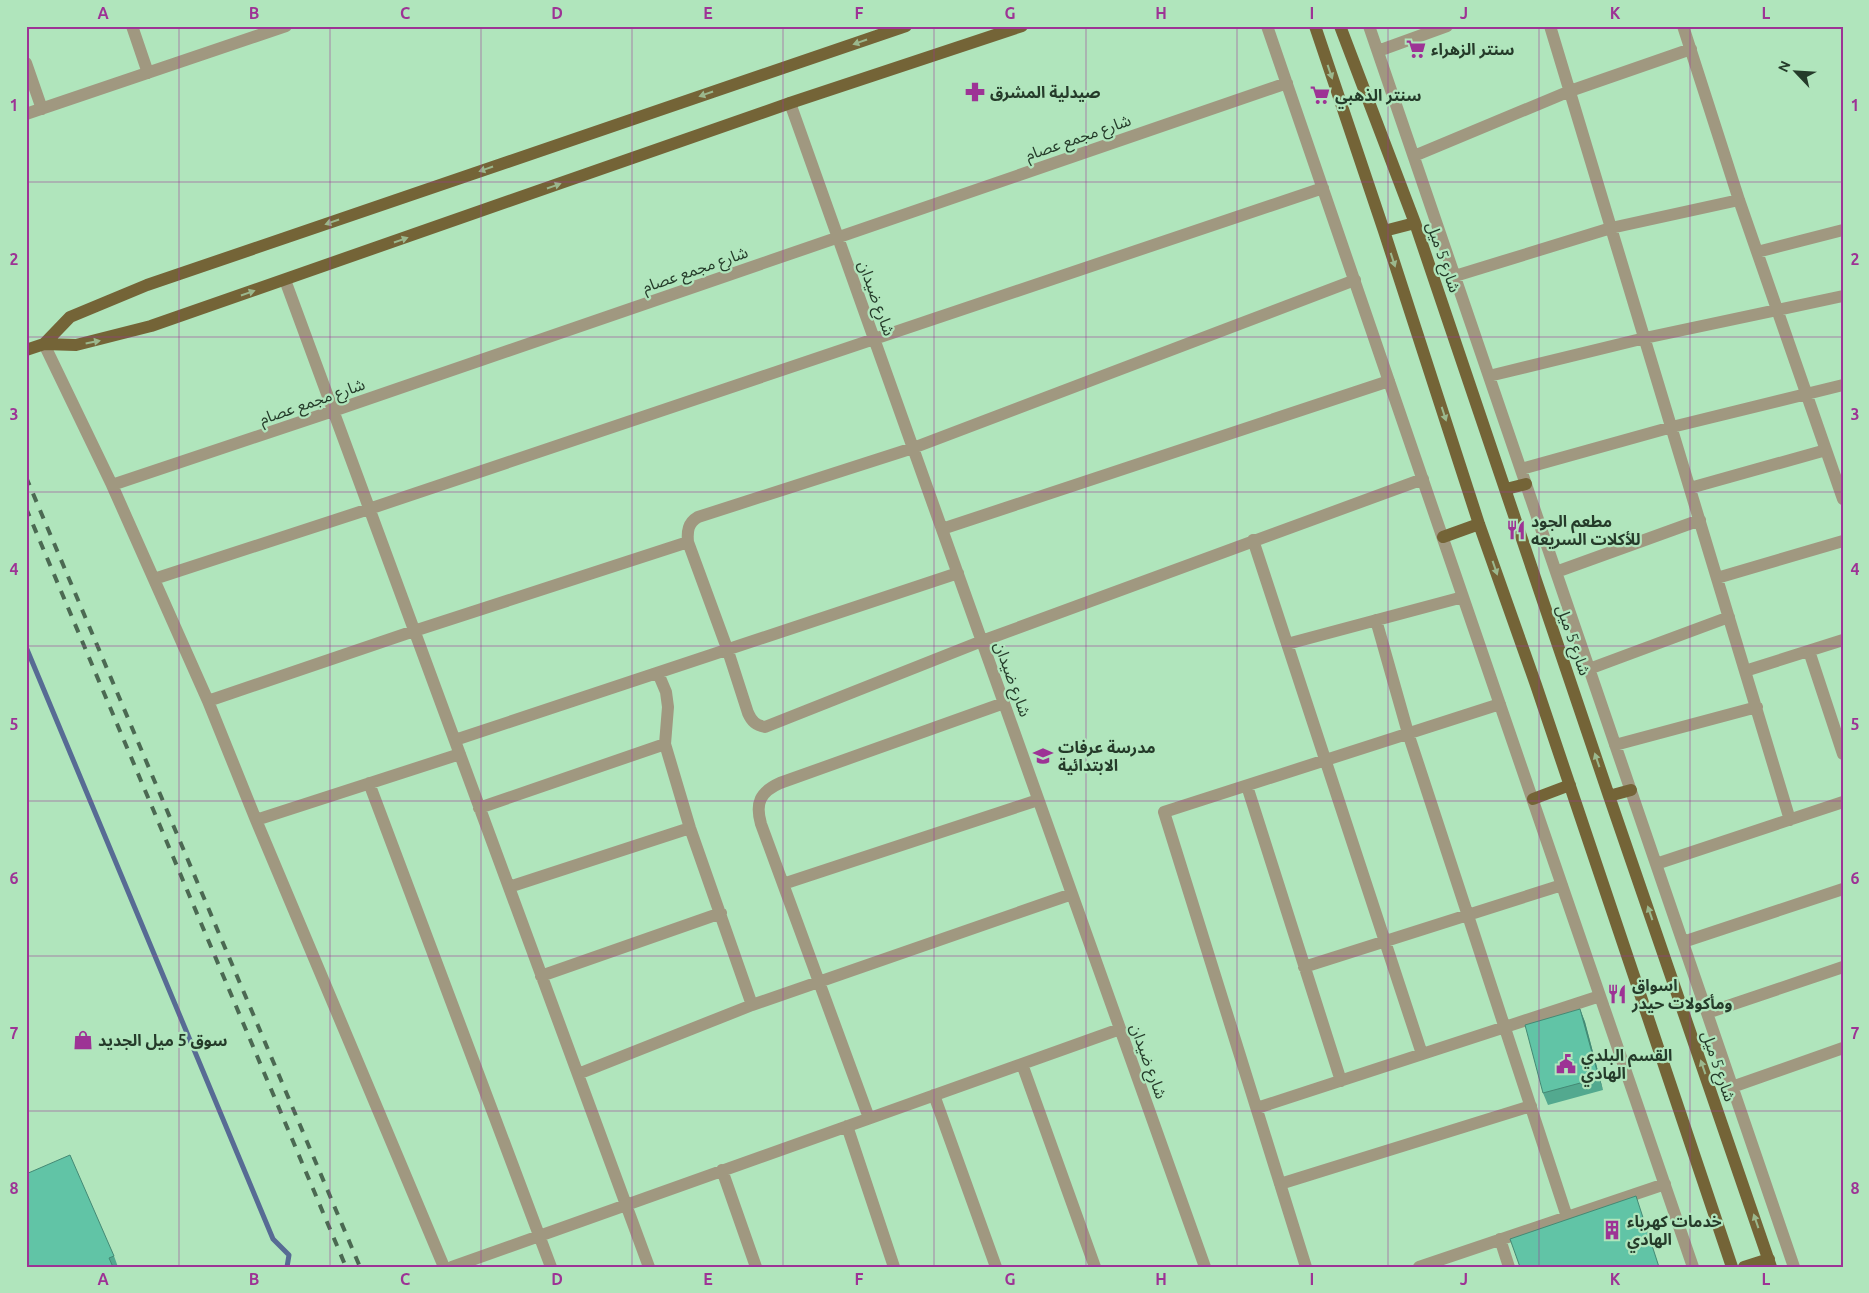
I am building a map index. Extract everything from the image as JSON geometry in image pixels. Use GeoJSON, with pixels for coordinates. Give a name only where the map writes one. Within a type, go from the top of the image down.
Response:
{"type":"FeatureCollection","features":[{"type":"Feature","properties":{"kind":"main road"},"geometry":{"type":"LineString","coordinates":[[44,344],[70,317],[146,285],[906,26]]}},
{"type":"Feature","properties":{"kind":"main road"},"geometry":{"type":"LineString","coordinates":[[26,350],[44,344],[76,345],[126,334],[790,103],[1022,26]]}},
{"type":"Feature","properties":{"kind":"main road"},"geometry":{"type":"LineString","coordinates":[[1314,26],[1384,231],[1479,524],[1570,785],[1732,1267]]}},
{"type":"Feature","properties":{"kind":"main road","name":"شارع 5 ميل"},"geometry":{"type":"LineString","coordinates":[[1340,26],[1415,223],[1609,796],[1770,1263]]}},
{"type":"Feature","properties":{"kind":"main road"},"geometry":{"type":"LineString","coordinates":[[1384,231],[1415,223]]}},
{"type":"Feature","properties":{"kind":"main road"},"geometry":{"type":"LineString","coordinates":[[1506,489],[1526,484]]}},
{"type":"Feature","properties":{"kind":"main road"},"geometry":{"type":"LineString","coordinates":[[1443,537],[1479,524]]}},
{"type":"Feature","properties":{"kind":"main road"},"geometry":{"type":"LineString","coordinates":[[1533,799],[1570,785]]}},
{"type":"Feature","properties":{"kind":"main road"},"geometry":{"type":"LineString","coordinates":[[1609,796],[1631,790]]}},
{"type":"Feature","properties":{"kind":"main road"},"geometry":{"type":"LineString","coordinates":[[1744,1267],[1770,1263]]}},
{"type":"Feature","properties":{"kind":"street"},"geometry":{"type":"LineString","coordinates":[[132,26],[148,73]]}},
{"type":"Feature","properties":{"kind":"street"},"geometry":{"type":"LineString","coordinates":[[26,114],[148,73],[255,31],[286,26]]}},
{"type":"Feature","properties":{"kind":"street"},"geometry":{"type":"LineString","coordinates":[[1267,26],[1693,1267]]}},
{"type":"Feature","properties":{"kind":"street"},"geometry":{"type":"LineString","coordinates":[[1369,26],[1794,1267]]}},
{"type":"Feature","properties":{"kind":"street"},"geometry":{"type":"LineString","coordinates":[[1378,51],[1447,26]]}},
{"type":"Feature","properties":{"kind":"street"},"geometry":{"type":"LineString","coordinates":[[1550,26],[1790,820]]}},
{"type":"Feature","properties":{"kind":"street"},"geometry":{"type":"LineString","coordinates":[[1683,26],[1757,252],[1826,450],[1839,474],[1843,499]]}},
{"type":"Feature","properties":{"kind":"street"},"geometry":{"type":"LineString","coordinates":[[1414,156],[1570,91],[1691,48]]}},
{"type":"Feature","properties":{"kind":"street"},"geometry":{"type":"LineString","coordinates":[[26,63],[42,109]]}},
{"type":"Feature","properties":{"kind":"street","name":"شارع مجمع عصام"},"geometry":{"type":"LineString","coordinates":[[112,485],[333,411],[1287,83]]}},
{"type":"Feature","properties":{"kind":"street","name":"شارع ضيدان"},"geometry":{"type":"LineString","coordinates":[[790,103],[1205,1267]]}},
{"type":"Feature","properties":{"kind":"street"},"geometry":{"type":"LineString","coordinates":[[154,579],[369,509],[1323,188]]}},
{"type":"Feature","properties":{"kind":"street"},"geometry":{"type":"LineString","coordinates":[[1455,276],[1611,228],[1739,200]]}},
{"type":"Feature","properties":{"kind":"street"},"geometry":{"type":"LineString","coordinates":[[1757,252],[1843,230]]}},
{"type":"Feature","properties":{"kind":"street"},"geometry":{"type":"LineString","coordinates":[[285,280],[649,1267]]}},
{"type":"Feature","properties":{"kind":"street"},"geometry":{"type":"LineString","coordinates":[[1355,280],[913,448],[698,517],[692,520],[688,528],[688,542],[751,720],[757,726],[765,727],[982,641],[1423,479]]}},
{"type":"Feature","properties":{"kind":"street"},"geometry":{"type":"LineString","coordinates":[[1489,376],[1645,338],[1843,296]]}},
{"type":"Feature","properties":{"kind":"street"},"geometry":{"type":"LineString","coordinates":[[44,344],[112,485],[208,701],[444,1267]]}},
{"type":"Feature","properties":{"kind":"street"},"geometry":{"type":"LineString","coordinates":[[942,529],[1389,381]]}},
{"type":"Feature","properties":{"kind":"street"},"geometry":{"type":"LineString","coordinates":[[1521,469],[1672,427],[1843,385]]}},
{"type":"Feature","properties":{"kind":"street"},"geometry":{"type":"LineString","coordinates":[[1690,488],[1826,450]]}},
{"type":"Feature","properties":{"kind":"street"},"geometry":{"type":"LineString","coordinates":[[1556,572],[1700,520]]}},
{"type":"Feature","properties":{"kind":"street"},"geometry":{"type":"LineString","coordinates":[[1253,540],[1422,1054]]}},
{"type":"Feature","properties":{"kind":"street"},"geometry":{"type":"LineString","coordinates":[[1717,578],[1843,541]]}},
{"type":"Feature","properties":{"kind":"street"},"geometry":{"type":"LineString","coordinates":[[208,701],[414,631],[688,542]]}},
{"type":"Feature","properties":{"kind":"street"},"geometry":{"type":"LineString","coordinates":[[455,740],[728,651],[958,573]]}},
{"type":"Feature","properties":{"kind":"street"},"geometry":{"type":"LineString","coordinates":[[1287,644],[1463,597]]}},
{"type":"Feature","properties":{"kind":"street"},"geometry":{"type":"LineString","coordinates":[[1589,669],[1729,617]]}},
{"type":"Feature","properties":{"kind":"street"},"geometry":{"type":"LineString","coordinates":[[1376,620],[1408,733],[1567,1217]]}},
{"type":"Feature","properties":{"kind":"street"},"geometry":{"type":"LineString","coordinates":[[1745,672],[1843,640]]}},
{"type":"Feature","properties":{"kind":"street"},"geometry":{"type":"LineString","coordinates":[[1809,651],[1843,754]]}},
{"type":"Feature","properties":{"kind":"street"},"geometry":{"type":"LineString","coordinates":[[658,673],[666,692],[668,707],[665,744],[690,828],[752,1005]]}},
{"type":"Feature","properties":{"kind":"street"},"geometry":{"type":"LineString","coordinates":[[869,1118],[758,812],[760,799],[768,788],[1004,703]]}},
{"type":"Feature","properties":{"kind":"street"},"geometry":{"type":"LineString","coordinates":[[1306,1267],[1164,812],[1500,704]]}},
{"type":"Feature","properties":{"kind":"street"},"geometry":{"type":"LineString","coordinates":[[1615,745],[1756,708]]}},
{"type":"Feature","properties":{"kind":"street"},"geometry":{"type":"LineString","coordinates":[[479,808],[665,744]]}},
{"type":"Feature","properties":{"kind":"street"},"geometry":{"type":"LineString","coordinates":[[256,820],[460,754]]}},
{"type":"Feature","properties":{"kind":"street"},"geometry":{"type":"LineString","coordinates":[[369,784],[551,1267]]}},
{"type":"Feature","properties":{"kind":"street"},"geometry":{"type":"LineString","coordinates":[[1247,786],[1341,1081]]}},
{"type":"Feature","properties":{"kind":"street"},"geometry":{"type":"LineString","coordinates":[[783,884],[1038,800]]}},
{"type":"Feature","properties":{"kind":"street"},"geometry":{"type":"LineString","coordinates":[[1656,864],[1843,802]]}},
{"type":"Feature","properties":{"kind":"street"},"geometry":{"type":"LineString","coordinates":[[509,887],[690,828]]}},
{"type":"Feature","properties":{"kind":"street"},"geometry":{"type":"LineString","coordinates":[[1304,967],[1562,885]]}},
{"type":"Feature","properties":{"kind":"street"},"geometry":{"type":"LineString","coordinates":[[1683,942],[1843,889]]}},
{"type":"Feature","properties":{"kind":"street"},"geometry":{"type":"LineString","coordinates":[[578,1074],[752,1005],[1072,894]]}},
{"type":"Feature","properties":{"kind":"street"},"geometry":{"type":"LineString","coordinates":[[541,976],[721,913]]}},
{"type":"Feature","properties":{"kind":"street"},"geometry":{"type":"LineString","coordinates":[[1707,1014],[1843,967]]}},
{"type":"Feature","properties":{"kind":"street"},"geometry":{"type":"LineString","coordinates":[[1257,1108],[1600,996]]}},
{"type":"Feature","properties":{"kind":"street"},"geometry":{"type":"LineString","coordinates":[[452,1267],[1120,1029]]}},
{"type":"Feature","properties":{"kind":"street"},"geometry":{"type":"LineString","coordinates":[[1732,1087],[1843,1048]]}},
{"type":"Feature","properties":{"kind":"street"},"geometry":{"type":"LineString","coordinates":[[1022,1064],[1095,1267]]}},
{"type":"Feature","properties":{"kind":"street"},"geometry":{"type":"LineString","coordinates":[[934,1095],[996,1267]]}},
{"type":"Feature","properties":{"kind":"street"},"geometry":{"type":"LineString","coordinates":[[1280,1184],[1531,1106]]}},
{"type":"Feature","properties":{"kind":"street"},"geometry":{"type":"LineString","coordinates":[[847,1126],[894,1267]]}},
{"type":"Feature","properties":{"kind":"street"},"geometry":{"type":"LineString","coordinates":[[722,1170],[756,1267]]}},
{"type":"Feature","properties":{"kind":"street"},"geometry":{"type":"LineString","coordinates":[[1419,1267],[1665,1184]]}},
{"type":"Feature","properties":{"kind":"street"},"geometry":{"type":"LineString","coordinates":[[1500,1239],[1509,1267]]}},
{"type":"Feature","properties":{"kind":"building","name":"القسم البلدي الهادي"},"geometry":{"type":"Polygon","coordinates":[[[1580,1009],[1599,1078],[1543,1093],[1525,1025],[1580,1009]]]}},
{"type":"Feature","properties":{"kind":"building"},"geometry":{"type":"Polygon","coordinates":[[[70,1155],[114,1256],[109,1258],[113,1267],[26,1267],[26,1174],[70,1155]]]}},
{"type":"Feature","properties":{"kind":"building","name":"خدمات كهرباء الهادي"},"geometry":{"type":"Polygon","coordinates":[[[1636,1196],[1659,1267],[1520,1267],[1510,1239],[1636,1196]]]}},
{"type":"Feature","properties":{"kind":"waterway"},"geometry":{"type":"LineString","coordinates":[[26,647],[273,1239],[289,1255],[287,1267]]}},
{"type":"Feature","properties":{"kind":"railway"},"geometry":{"type":"LineString","coordinates":[[26,477],[360,1267]]}},
{"type":"Feature","properties":{"kind":"railway"},"geometry":{"type":"LineString","coordinates":[[26,508],[346,1267]]}},
{"type":"Feature","properties":{"kind":"place","name":"سنتر الزهراء"},"geometry":{"type":"Point","coordinates":[1416,49]}},
{"type":"Feature","properties":{"kind":"place","name":"صيدلية المشرق"},"geometry":{"type":"Point","coordinates":[975,92]}},
{"type":"Feature","properties":{"kind":"place","name":"سنتر الذهبي"},"geometry":{"type":"Point","coordinates":[1320,95]}},
{"type":"Feature","properties":{"kind":"place","name":"مطعم الجود للأكلات السريعه"},"geometry":{"type":"Point","coordinates":[1516,530]}},
{"type":"Feature","properties":{"kind":"place","name":"مدرسة عرفات الابتدائية"},"geometry":{"type":"Point","coordinates":[1043,756]}},
{"type":"Feature","properties":{"kind":"place","name":"اسواق ومأكولات حيدر"},"geometry":{"type":"Point","coordinates":[1617,994]}},
{"type":"Feature","properties":{"kind":"place","name":"سوق 5 ميل الجديد"},"geometry":{"type":"Point","coordinates":[83,1040]}},
{"type":"Feature","properties":{"kind":"place","name":"القسم البلدي الهادي"},"geometry":{"type":"Point","coordinates":[1566,1064]}},
{"type":"Feature","properties":{"kind":"place","name":"خدمات كهرباء الهادي"},"geometry":{"type":"Point","coordinates":[1612,1230]}}]}
